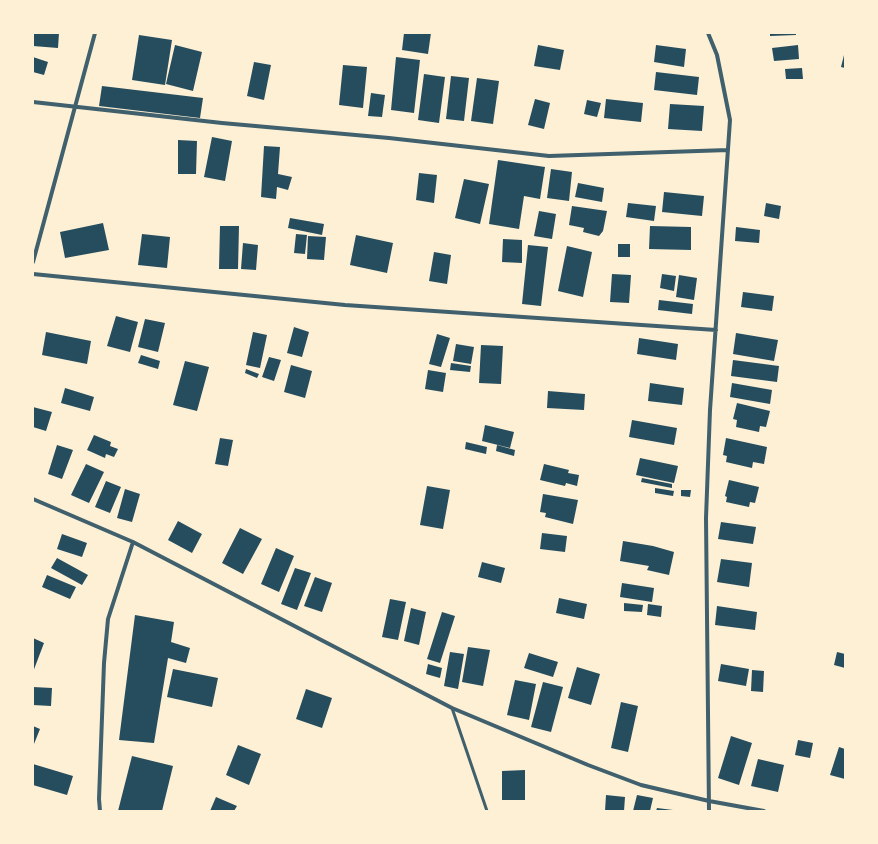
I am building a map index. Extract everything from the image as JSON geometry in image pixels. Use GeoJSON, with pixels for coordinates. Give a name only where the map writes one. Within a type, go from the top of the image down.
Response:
{"type":"FeatureCollection","features":[{"type":"Feature","properties":{"kind":"street"},"geometry":{"type":"LineString","coordinates":[[33,262],[94,33]]}},
{"type":"Feature","properties":{"kind":"street"},"geometry":{"type":"LineString","coordinates":[[708,33],[718,55],[730,120],[710,410],[706,518],[708,811]]}},
{"type":"Feature","properties":{"kind":"street"},"geometry":{"type":"LineString","coordinates":[[33,102],[75,108],[389,138],[550,156],[728,150]]}},
{"type":"Feature","properties":{"kind":"street"},"geometry":{"type":"LineString","coordinates":[[33,274],[344,305],[716,330]]}},
{"type":"Feature","properties":{"kind":"street"},"geometry":{"type":"LineString","coordinates":[[33,499],[133,542],[452,708],[588,766],[641,785],[709,801],[764,811]]}},
{"type":"Feature","properties":{"kind":"street"},"geometry":{"type":"LineString","coordinates":[[100,811],[99,799],[104,663],[108,618],[133,542]]}},
{"type":"Feature","properties":{"kind":"lane"},"geometry":{"type":"LineString","coordinates":[[452,708],[487,811]]}},
{"type":"Feature","properties":{"kind":"building"},"geometry":{"type":"Polygon","coordinates":[[[33,33],[59,33],[58,48],[33,46],[33,33]]]}},
{"type":"Feature","properties":{"kind":"building"},"geometry":{"type":"Polygon","coordinates":[[[404,33],[431,33],[428,54],[402,50],[404,33]]]}},
{"type":"Feature","properties":{"kind":"building"},"geometry":{"type":"Polygon","coordinates":[[[770,33],[796,33],[796,35],[770,36],[770,33]]]}},
{"type":"Feature","properties":{"kind":"building"},"geometry":{"type":"Polygon","coordinates":[[[139,35],[172,40],[165,85],[132,80],[139,35]]]}},
{"type":"Feature","properties":{"kind":"building"},"geometry":{"type":"Polygon","coordinates":[[[175,45],[202,52],[193,91],[166,84],[175,45]]]}},
{"type":"Feature","properties":{"kind":"building"},"geometry":{"type":"Polygon","coordinates":[[[538,45],[564,50],[560,70],[534,66],[538,45]]]}},
{"type":"Feature","properties":{"kind":"building"},"geometry":{"type":"Polygon","coordinates":[[[656,45],[686,49],[684,67],[654,62],[656,45]]]}},
{"type":"Feature","properties":{"kind":"building"},"geometry":{"type":"Polygon","coordinates":[[[798,45],[799,59],[774,61],[772,48],[798,45]]]}},
{"type":"Feature","properties":{"kind":"building"},"geometry":{"type":"Polygon","coordinates":[[[845,55],[845,68],[841,67],[845,55]]]}},
{"type":"Feature","properties":{"kind":"building"},"geometry":{"type":"Polygon","coordinates":[[[33,57],[48,62],[44,75],[33,72],[33,57]]]}},
{"type":"Feature","properties":{"kind":"building"},"geometry":{"type":"Polygon","coordinates":[[[396,57],[420,60],[414,113],[391,110],[396,57]]]}},
{"type":"Feature","properties":{"kind":"building"},"geometry":{"type":"Polygon","coordinates":[[[254,62],[271,65],[264,100],[247,96],[254,62]]]}},
{"type":"Feature","properties":{"kind":"building"},"geometry":{"type":"Polygon","coordinates":[[[343,65],[367,67],[363,108],[339,105],[343,65]]]}},
{"type":"Feature","properties":{"kind":"building"},"geometry":{"type":"Polygon","coordinates":[[[802,68],[803,79],[786,79],[785,69],[802,68]]]}},
{"type":"Feature","properties":{"kind":"building"},"geometry":{"type":"Polygon","coordinates":[[[656,72],[699,77],[697,95],[654,90],[656,72]]]}},
{"type":"Feature","properties":{"kind":"building"},"geometry":{"type":"Polygon","coordinates":[[[424,74],[445,77],[439,123],[418,120],[424,74]]]}},
{"type":"Feature","properties":{"kind":"building"},"geometry":{"type":"Polygon","coordinates":[[[451,76],[469,78],[464,121],[446,119],[451,76]]]}},
{"type":"Feature","properties":{"kind":"building"},"geometry":{"type":"Polygon","coordinates":[[[477,78],[499,81],[493,124],[471,121],[477,78]]]}},
{"type":"Feature","properties":{"kind":"building"},"geometry":{"type":"Polygon","coordinates":[[[102,86],[203,98],[200,118],[99,106],[102,86]]]}},
{"type":"Feature","properties":{"kind":"building"},"geometry":{"type":"Polygon","coordinates":[[[371,93],[385,95],[382,117],[368,116],[371,93]]]}},
{"type":"Feature","properties":{"kind":"building"},"geometry":{"type":"Polygon","coordinates":[[[535,99],[550,103],[544,129],[528,125],[535,99]]]}},
{"type":"Feature","properties":{"kind":"building"},"geometry":{"type":"Polygon","coordinates":[[[606,99],[643,103],[641,122],[604,118],[606,99]]]}},
{"type":"Feature","properties":{"kind":"building"},"geometry":{"type":"Polygon","coordinates":[[[587,100],[601,103],[597,117],[584,114],[587,100]]]}},
{"type":"Feature","properties":{"kind":"building"},"geometry":{"type":"Polygon","coordinates":[[[670,104],[704,106],[702,131],[668,129],[670,104]]]}},
{"type":"Feature","properties":{"kind":"building"},"geometry":{"type":"Polygon","coordinates":[[[212,137],[232,141],[225,181],[204,177],[212,137]]]}},
{"type":"Feature","properties":{"kind":"building"},"geometry":{"type":"Polygon","coordinates":[[[178,140],[197,141],[196,174],[178,174],[178,140]]]}},
{"type":"Feature","properties":{"kind":"building"},"geometry":{"type":"Polygon","coordinates":[[[264,146],[280,147],[278,174],[292,177],[288,190],[277,187],[276,199],[261,197],[264,146]]]}},
{"type":"Feature","properties":{"kind":"building"},"geometry":{"type":"Polygon","coordinates":[[[498,160],[545,167],[540,199],[524,196],[519,229],[489,224],[498,160]]]}},
{"type":"Feature","properties":{"kind":"building"},"geometry":{"type":"Polygon","coordinates":[[[551,169],[572,172],[569,201],[547,198],[551,169]]]}},
{"type":"Feature","properties":{"kind":"building"},"geometry":{"type":"Polygon","coordinates":[[[419,173],[437,175],[434,203],[416,200],[419,173]]]}},
{"type":"Feature","properties":{"kind":"building"},"geometry":{"type":"Polygon","coordinates":[[[464,179],[489,184],[480,224],[455,218],[464,179]]]}},
{"type":"Feature","properties":{"kind":"building"},"geometry":{"type":"Polygon","coordinates":[[[578,183],[604,188],[602,202],[575,197],[578,183]]]}},
{"type":"Feature","properties":{"kind":"building"},"geometry":{"type":"Polygon","coordinates":[[[664,192],[704,196],[702,216],[662,212],[664,192]]]}},
{"type":"Feature","properties":{"kind":"building"},"geometry":{"type":"Polygon","coordinates":[[[628,203],[656,206],[654,221],[626,217],[628,203]]]}},
{"type":"Feature","properties":{"kind":"building"},"geometry":{"type":"Polygon","coordinates":[[[766,203],[781,206],[779,219],[764,216],[766,203]]]}},
{"type":"Feature","properties":{"kind":"building"},"geometry":{"type":"Polygon","coordinates":[[[572,206],[607,211],[603,231],[599,236],[583,232],[584,228],[569,225],[572,206]]]}},
{"type":"Feature","properties":{"kind":"building"},"geometry":{"type":"Polygon","coordinates":[[[539,211],[556,214],[552,239],[534,236],[539,211]]]}},
{"type":"Feature","properties":{"kind":"building"},"geometry":{"type":"Polygon","coordinates":[[[290,218],[324,224],[322,235],[288,228],[290,218]]]}},
{"type":"Feature","properties":{"kind":"building"},"geometry":{"type":"Polygon","coordinates":[[[103,223],[109,250],[65,258],[60,232],[103,223]]]}},
{"type":"Feature","properties":{"kind":"building"},"geometry":{"type":"Polygon","coordinates":[[[220,226],[239,226],[238,269],[219,269],[220,226]]]}},
{"type":"Feature","properties":{"kind":"building"},"geometry":{"type":"Polygon","coordinates":[[[650,226],[691,227],[691,250],[649,249],[650,226]]]}},
{"type":"Feature","properties":{"kind":"building"},"geometry":{"type":"Polygon","coordinates":[[[736,227],[760,230],[759,243],[735,241],[736,227]]]}},
{"type":"Feature","properties":{"kind":"building"},"geometry":{"type":"Polygon","coordinates":[[[142,234],[170,237],[167,268],[138,265],[142,234]]]}},
{"type":"Feature","properties":{"kind":"building"},"geometry":{"type":"Polygon","coordinates":[[[296,234],[307,235],[305,254],[294,253],[296,234]]]}},
{"type":"Feature","properties":{"kind":"building"},"geometry":{"type":"Polygon","coordinates":[[[356,235],[393,243],[387,273],[350,265],[356,235]]]}},
{"type":"Feature","properties":{"kind":"building"},"geometry":{"type":"Polygon","coordinates":[[[308,236],[326,237],[324,260],[307,259],[308,236]]]}},
{"type":"Feature","properties":{"kind":"building"},"geometry":{"type":"Polygon","coordinates":[[[503,239],[522,240],[522,263],[502,262],[503,239]]]}},
{"type":"Feature","properties":{"kind":"building"},"geometry":{"type":"Polygon","coordinates":[[[243,243],[258,245],[256,270],[241,269],[243,243]]]}},
{"type":"Feature","properties":{"kind":"building"},"geometry":{"type":"Polygon","coordinates":[[[618,244],[630,244],[630,257],[618,257],[618,244]]]}},
{"type":"Feature","properties":{"kind":"building"},"geometry":{"type":"Polygon","coordinates":[[[528,245],[548,247],[541,306],[522,304],[528,245]]]}},
{"type":"Feature","properties":{"kind":"building"},"geometry":{"type":"Polygon","coordinates":[[[567,246],[592,252],[583,297],[558,291],[567,246]]]}},
{"type":"Feature","properties":{"kind":"building"},"geometry":{"type":"Polygon","coordinates":[[[434,252],[451,255],[447,284],[429,281],[434,252]]]}},
{"type":"Feature","properties":{"kind":"building"},"geometry":{"type":"Polygon","coordinates":[[[612,274],[631,275],[629,303],[610,302],[612,274]]]}},
{"type":"Feature","properties":{"kind":"building"},"geometry":{"type":"Polygon","coordinates":[[[662,274],[676,276],[674,291],[660,288],[662,274]]]}},
{"type":"Feature","properties":{"kind":"building"},"geometry":{"type":"Polygon","coordinates":[[[679,275],[697,278],[694,300],[676,297],[679,275]]]}},
{"type":"Feature","properties":{"kind":"building"},"geometry":{"type":"Polygon","coordinates":[[[743,292],[774,296],[772,311],[741,307],[743,292]]]}},
{"type":"Feature","properties":{"kind":"building"},"geometry":{"type":"Polygon","coordinates":[[[659,300],[693,304],[692,314],[658,310],[659,300]]]}},
{"type":"Feature","properties":{"kind":"building"},"geometry":{"type":"Polygon","coordinates":[[[116,316],[138,322],[130,352],[107,346],[116,316]]]}},
{"type":"Feature","properties":{"kind":"building"},"geometry":{"type":"Polygon","coordinates":[[[145,319],[165,323],[158,352],[138,347],[145,319]]]}},
{"type":"Feature","properties":{"kind":"building"},"geometry":{"type":"Polygon","coordinates":[[[294,327],[309,332],[302,357],[287,353],[294,327]]]}},
{"type":"Feature","properties":{"kind":"building"},"geometry":{"type":"Polygon","coordinates":[[[46,332],[91,341],[87,364],[42,355],[46,332]]]}},
{"type":"Feature","properties":{"kind":"building"},"geometry":{"type":"Polygon","coordinates":[[[253,332],[267,335],[260,368],[246,365],[253,332]]]}},
{"type":"Feature","properties":{"kind":"building"},"geometry":{"type":"Polygon","coordinates":[[[736,333],[778,340],[774,361],[733,354],[736,333]]]}},
{"type":"Feature","properties":{"kind":"building"},"geometry":{"type":"Polygon","coordinates":[[[437,334],[450,338],[441,367],[429,364],[437,334]]]}},
{"type":"Feature","properties":{"kind":"building"},"geometry":{"type":"Polygon","coordinates":[[[639,338],[678,344],[676,360],[637,354],[639,338]]]}},
{"type":"Feature","properties":{"kind":"building"},"geometry":{"type":"Polygon","coordinates":[[[456,344],[474,347],[471,364],[453,361],[456,344]]]}},
{"type":"Feature","properties":{"kind":"building"},"geometry":{"type":"Polygon","coordinates":[[[481,345],[503,346],[501,384],[479,383],[481,345]]]}},
{"type":"Feature","properties":{"kind":"building"},"geometry":{"type":"Polygon","coordinates":[[[141,355],[160,361],[158,369],[138,363],[141,355]]]}},
{"type":"Feature","properties":{"kind":"building"},"geometry":{"type":"Polygon","coordinates":[[[269,357],[281,360],[274,381],[262,377],[269,357]]]}},
{"type":"Feature","properties":{"kind":"building"},"geometry":{"type":"Polygon","coordinates":[[[733,360],[779,366],[777,382],[731,376],[733,360]]]}},
{"type":"Feature","properties":{"kind":"building"},"geometry":{"type":"Polygon","coordinates":[[[185,361],[209,367],[197,411],[173,405],[185,361]]]}},
{"type":"Feature","properties":{"kind":"building"},"geometry":{"type":"Polygon","coordinates":[[[451,363],[471,366],[470,372],[450,370],[451,363]]]}},
{"type":"Feature","properties":{"kind":"building"},"geometry":{"type":"Polygon","coordinates":[[[291,365],[312,371],[305,398],[284,392],[291,365]]]}},
{"type":"Feature","properties":{"kind":"building"},"geometry":{"type":"Polygon","coordinates":[[[246,369],[259,374],[257,378],[245,373],[246,369]]]}},
{"type":"Feature","properties":{"kind":"building"},"geometry":{"type":"Polygon","coordinates":[[[428,370],[446,373],[443,392],[425,389],[428,370]]]}},
{"type":"Feature","properties":{"kind":"building"},"geometry":{"type":"Polygon","coordinates":[[[650,383],[684,388],[682,405],[648,401],[650,383]]]}},
{"type":"Feature","properties":{"kind":"building"},"geometry":{"type":"Polygon","coordinates":[[[732,383],[772,390],[770,404],[730,397],[732,383]]]}},
{"type":"Feature","properties":{"kind":"building"},"geometry":{"type":"Polygon","coordinates":[[[65,388],[94,397],[90,411],[61,403],[65,388]]]}},
{"type":"Feature","properties":{"kind":"building"},"geometry":{"type":"Polygon","coordinates":[[[548,391],[585,394],[584,410],[547,408],[548,391]]]}},
{"type":"Feature","properties":{"kind":"building"},"geometry":{"type":"Polygon","coordinates":[[[737,403],[770,411],[766,427],[760,426],[759,432],[736,427],[737,420],[733,419],[737,403]]]}},
{"type":"Feature","properties":{"kind":"building"},"geometry":{"type":"Polygon","coordinates":[[[33,407],[52,412],[46,431],[33,427],[33,407]]]}},
{"type":"Feature","properties":{"kind":"building"},"geometry":{"type":"Polygon","coordinates":[[[632,420],[677,428],[674,445],[629,437],[632,420]]]}},
{"type":"Feature","properties":{"kind":"building"},"geometry":{"type":"Polygon","coordinates":[[[485,425],[514,432],[510,448],[482,441],[485,425]]]}},
{"type":"Feature","properties":{"kind":"building"},"geometry":{"type":"Polygon","coordinates":[[[94,435],[111,442],[110,446],[118,449],[114,457],[106,454],[105,458],[87,450],[94,435]]]}},
{"type":"Feature","properties":{"kind":"building"},"geometry":{"type":"Polygon","coordinates":[[[220,438],[233,440],[228,466],[215,464],[220,438]]]}},
{"type":"Feature","properties":{"kind":"building"},"geometry":{"type":"Polygon","coordinates":[[[726,438],[767,447],[764,464],[753,462],[752,468],[726,462],[727,456],[723,455],[726,438]]]}},
{"type":"Feature","properties":{"kind":"building"},"geometry":{"type":"Polygon","coordinates":[[[466,442],[487,447],[486,454],[465,449],[466,442]]]}},
{"type":"Feature","properties":{"kind":"building"},"geometry":{"type":"Polygon","coordinates":[[[57,445],[73,450],[62,479],[48,474],[57,445]]]}},
{"type":"Feature","properties":{"kind":"building"},"geometry":{"type":"Polygon","coordinates":[[[497,445],[515,450],[514,456],[496,451],[497,445]]]}},
{"type":"Feature","properties":{"kind":"building"},"geometry":{"type":"Polygon","coordinates":[[[640,458],[678,466],[674,483],[636,475],[640,458]]]}},
{"type":"Feature","properties":{"kind":"building"},"geometry":{"type":"Polygon","coordinates":[[[86,464],[104,472],[89,503],[71,495],[86,464]]]}},
{"type":"Feature","properties":{"kind":"building"},"geometry":{"type":"Polygon","coordinates":[[[544,464],[569,470],[568,473],[579,475],[577,486],[566,483],[565,486],[540,480],[544,464]]]}},
{"type":"Feature","properties":{"kind":"building"},"geometry":{"type":"Polygon","coordinates":[[[642,478],[672,484],[672,488],[641,482],[642,478]]]}},
{"type":"Feature","properties":{"kind":"building"},"geometry":{"type":"Polygon","coordinates":[[[729,480],[759,487],[755,503],[750,502],[749,507],[726,502],[727,497],[725,496],[729,480]]]}},
{"type":"Feature","properties":{"kind":"building"},"geometry":{"type":"Polygon","coordinates":[[[106,481],[121,487],[110,513],[95,507],[106,481]]]}},
{"type":"Feature","properties":{"kind":"building"},"geometry":{"type":"Polygon","coordinates":[[[427,486],[450,490],[443,529],[420,525],[427,486]]]}},
{"type":"Feature","properties":{"kind":"building"},"geometry":{"type":"Polygon","coordinates":[[[655,488],[674,491],[673,496],[655,493],[655,488]]]}},
{"type":"Feature","properties":{"kind":"building"},"geometry":{"type":"Polygon","coordinates":[[[125,489],[140,494],[132,522],[117,518],[125,489]]]}},
{"type":"Feature","properties":{"kind":"building"},"geometry":{"type":"Polygon","coordinates":[[[681,490],[691,490],[690,497],[681,496],[681,490]]]}},
{"type":"Feature","properties":{"kind":"building"},"geometry":{"type":"Polygon","coordinates":[[[543,494],[578,500],[573,524],[545,517],[546,513],[540,512],[543,494]]]}},
{"type":"Feature","properties":{"kind":"building"},"geometry":{"type":"Polygon","coordinates":[[[178,521],[202,534],[192,553],[168,540],[178,521]]]}},
{"type":"Feature","properties":{"kind":"building"},"geometry":{"type":"Polygon","coordinates":[[[721,522],[756,527],[753,544],[718,539],[721,522]]]}},
{"type":"Feature","properties":{"kind":"building"},"geometry":{"type":"Polygon","coordinates":[[[240,528],[262,539],[243,574],[222,563],[240,528]]]}},
{"type":"Feature","properties":{"kind":"building"},"geometry":{"type":"Polygon","coordinates":[[[542,533],[567,536],[565,552],[540,549],[542,533]]]}},
{"type":"Feature","properties":{"kind":"building"},"geometry":{"type":"Polygon","coordinates":[[[62,534],[87,543],[82,557],[57,549],[62,534]]]}},
{"type":"Feature","properties":{"kind":"building"},"geometry":{"type":"Polygon","coordinates":[[[623,541],[653,546],[674,552],[669,575],[647,570],[649,566],[620,561],[623,541]]]}},
{"type":"Feature","properties":{"kind":"building"},"geometry":{"type":"Polygon","coordinates":[[[276,548],[294,556],[279,592],[261,584],[276,548]]]}},
{"type":"Feature","properties":{"kind":"building"},"geometry":{"type":"Polygon","coordinates":[[[57,558],[88,575],[82,585],[51,568],[57,558]]]}},
{"type":"Feature","properties":{"kind":"building"},"geometry":{"type":"Polygon","coordinates":[[[721,559],[752,563],[749,587],[717,582],[721,559]]]}},
{"type":"Feature","properties":{"kind":"building"},"geometry":{"type":"Polygon","coordinates":[[[482,562],[505,568],[501,583],[478,577],[482,562]]]}},
{"type":"Feature","properties":{"kind":"building"},"geometry":{"type":"Polygon","coordinates":[[[295,568],[311,573],[297,610],[281,604],[295,568]]]}},
{"type":"Feature","properties":{"kind":"building"},"geometry":{"type":"Polygon","coordinates":[[[47,575],[76,587],[70,599],[42,587],[47,575]]]}},
{"type":"Feature","properties":{"kind":"building"},"geometry":{"type":"Polygon","coordinates":[[[315,577],[332,583],[322,612],[304,606],[315,577]]]}},
{"type":"Feature","properties":{"kind":"building"},"geometry":{"type":"Polygon","coordinates":[[[622,583],[654,588],[652,602],[620,597],[622,583]]]}},
{"type":"Feature","properties":{"kind":"building"},"geometry":{"type":"Polygon","coordinates":[[[559,598],[587,604],[584,619],[556,613],[559,598]]]}},
{"type":"Feature","properties":{"kind":"building"},"geometry":{"type":"Polygon","coordinates":[[[390,599],[406,602],[398,640],[382,637],[390,599]]]}},
{"type":"Feature","properties":{"kind":"building"},"geometry":{"type":"Polygon","coordinates":[[[624,603],[643,605],[642,612],[624,611],[624,603]]]}},
{"type":"Feature","properties":{"kind":"building"},"geometry":{"type":"Polygon","coordinates":[[[648,604],[662,606],[661,617],[647,615],[648,604]]]}},
{"type":"Feature","properties":{"kind":"building"},"geometry":{"type":"Polygon","coordinates":[[[717,606],[757,612],[755,630],[715,625],[717,606]]]}},
{"type":"Feature","properties":{"kind":"building"},"geometry":{"type":"Polygon","coordinates":[[[411,608],[426,612],[419,645],[404,641],[411,608]]]}},
{"type":"Feature","properties":{"kind":"building"},"geometry":{"type":"Polygon","coordinates":[[[442,612],[455,616],[440,663],[427,659],[442,612]]]}},
{"type":"Feature","properties":{"kind":"building"},"geometry":{"type":"Polygon","coordinates":[[[135,615],[174,622],[171,642],[190,648],[186,663],[168,658],[154,743],[119,740],[135,615]]]}},
{"type":"Feature","properties":{"kind":"building"},"geometry":{"type":"Polygon","coordinates":[[[33,638],[44,643],[33,672],[33,638]]]}},
{"type":"Feature","properties":{"kind":"building"},"geometry":{"type":"Polygon","coordinates":[[[468,647],[490,650],[483,686],[462,682],[468,647]]]}},
{"type":"Feature","properties":{"kind":"building"},"geometry":{"type":"Polygon","coordinates":[[[450,652],[464,654],[458,689],[444,686],[450,652]]]}},
{"type":"Feature","properties":{"kind":"building"},"geometry":{"type":"Polygon","coordinates":[[[837,652],[845,654],[845,668],[834,665],[837,652]]]}},
{"type":"Feature","properties":{"kind":"building"},"geometry":{"type":"Polygon","coordinates":[[[529,653],[558,662],[553,677],[524,668],[529,653]]]}},
{"type":"Feature","properties":{"kind":"building"},"geometry":{"type":"Polygon","coordinates":[[[428,664],[442,668],[440,678],[426,674],[428,664]]]}},
{"type":"Feature","properties":{"kind":"building"},"geometry":{"type":"Polygon","coordinates":[[[721,664],[749,669],[746,686],[718,681],[721,664]]]}},
{"type":"Feature","properties":{"kind":"building"},"geometry":{"type":"Polygon","coordinates":[[[577,667],[600,674],[591,705],[568,698],[577,667]]]}},
{"type":"Feature","properties":{"kind":"building"},"geometry":{"type":"Polygon","coordinates":[[[173,669],[218,678],[212,707],[167,697],[173,669]]]}},
{"type":"Feature","properties":{"kind":"building"},"geometry":{"type":"Polygon","coordinates":[[[752,670],[764,671],[763,692],[751,691],[752,670]]]}},
{"type":"Feature","properties":{"kind":"building"},"geometry":{"type":"Polygon","coordinates":[[[515,680],[536,684],[529,720],[507,715],[515,680]]]}},
{"type":"Feature","properties":{"kind":"building"},"geometry":{"type":"Polygon","coordinates":[[[543,682],[563,687],[551,732],[531,727],[543,682]]]}},
{"type":"Feature","properties":{"kind":"building"},"geometry":{"type":"Polygon","coordinates":[[[33,687],[52,688],[51,706],[33,705],[33,687]]]}},
{"type":"Feature","properties":{"kind":"building"},"geometry":{"type":"Polygon","coordinates":[[[306,689],[332,698],[322,728],[296,719],[306,689]]]}},
{"type":"Feature","properties":{"kind":"building"},"geometry":{"type":"Polygon","coordinates":[[[621,702],[638,706],[628,752],[611,748],[621,702]]]}},
{"type":"Feature","properties":{"kind":"building"},"geometry":{"type":"Polygon","coordinates":[[[33,726],[40,729],[34,744],[33,744],[33,726]]]}},
{"type":"Feature","properties":{"kind":"building"},"geometry":{"type":"Polygon","coordinates":[[[731,736],[752,743],[739,785],[718,778],[731,736]]]}},
{"type":"Feature","properties":{"kind":"building"},"geometry":{"type":"Polygon","coordinates":[[[798,740],[813,743],[810,758],[795,755],[798,740]]]}},
{"type":"Feature","properties":{"kind":"building"},"geometry":{"type":"Polygon","coordinates":[[[238,745],[261,754],[249,785],[226,775],[238,745]]]}},
{"type":"Feature","properties":{"kind":"building"},"geometry":{"type":"Polygon","coordinates":[[[839,747],[845,749],[845,779],[830,775],[839,747]]]}},
{"type":"Feature","properties":{"kind":"building"},"geometry":{"type":"Polygon","coordinates":[[[132,756],[173,766],[162,811],[118,811],[132,756]]]}},
{"type":"Feature","properties":{"kind":"building"},"geometry":{"type":"Polygon","coordinates":[[[758,759],[784,765],[778,792],[751,786],[758,759]]]}},
{"type":"Feature","properties":{"kind":"building"},"geometry":{"type":"Polygon","coordinates":[[[33,764],[73,776],[67,795],[33,785],[33,764]]]}},
{"type":"Feature","properties":{"kind":"building"},"geometry":{"type":"Polygon","coordinates":[[[525,770],[525,800],[502,800],[502,771],[525,770]]]}},
{"type":"Feature","properties":{"kind":"building"},"geometry":{"type":"Polygon","coordinates":[[[606,795],[625,797],[624,811],[605,811],[606,795]]]}},
{"type":"Feature","properties":{"kind":"building"},"geometry":{"type":"Polygon","coordinates":[[[637,795],[653,798],[650,811],[633,811],[637,795]]]}},
{"type":"Feature","properties":{"kind":"building"},"geometry":{"type":"Polygon","coordinates":[[[216,797],[237,806],[234,811],[210,811],[216,797]]]}},
{"type":"Feature","properties":{"kind":"building"},"geometry":{"type":"Polygon","coordinates":[[[657,808],[673,810],[673,811],[656,811],[657,808]]]}}]}
